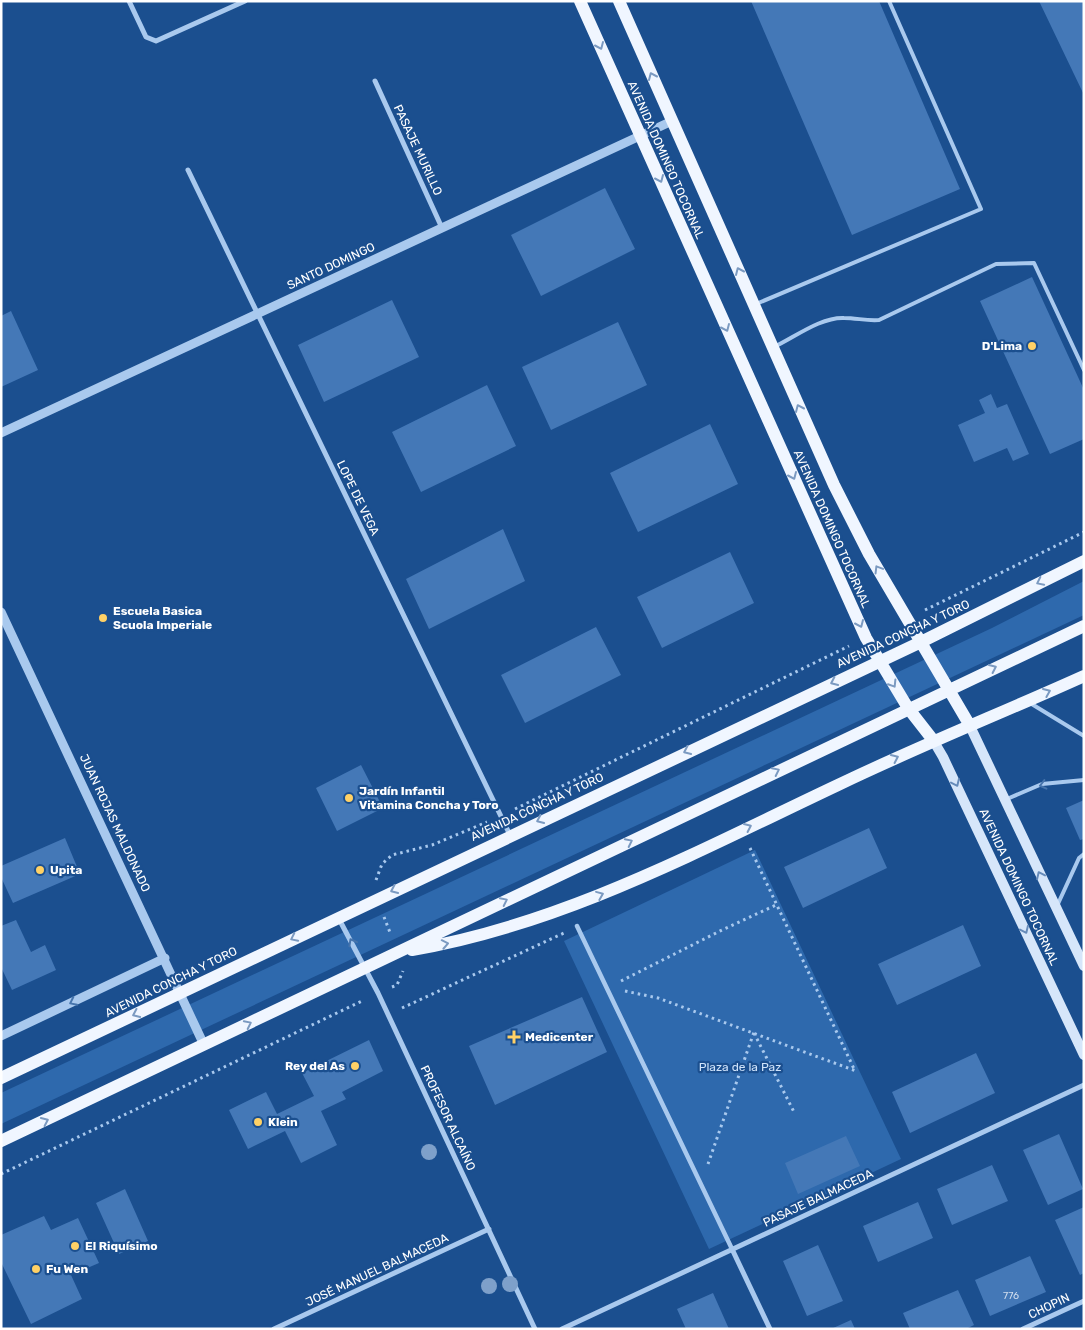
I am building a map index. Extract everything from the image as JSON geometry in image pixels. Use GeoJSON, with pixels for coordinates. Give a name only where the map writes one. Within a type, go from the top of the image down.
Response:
{"type":"FeatureCollection","features":[{"type":"Feature","properties":{"kind":"main road","name":"AVENIDA DOMINGO TOCORNAL"},"geometry":{"type":"LineString","coordinates":[[580,1],[866,638],[878,661],[908,708],[933,740],[943,757],[1084,1055]]}},
{"type":"Feature","properties":{"kind":"main road","name":"AVENIDA DOMINGO TOCORNAL"},"geometry":{"type":"LineString","coordinates":[[619,1],[834,485],[869,554],[970,724],[1084,966]]}},
{"type":"Feature","properties":{"kind":"main road","name":"AVENIDA CONCHA Y TORO"},"geometry":{"type":"LineString","coordinates":[[1,1078],[510,835],[921,642],[1084,561]]}},
{"type":"Feature","properties":{"kind":"main road"},"geometry":{"type":"LineString","coordinates":[[1,1141],[908,708],[1084,626]]}},
{"type":"Feature","properties":{"kind":"main road"},"geometry":{"type":"LineString","coordinates":[[397,953],[498,931],[574,905],[669,865],[933,740],[1084,676]]}},
{"type":"Feature","properties":{"kind":"street"},"geometry":{"type":"LineString","coordinates":[[130,1],[144,32],[150,40],[162,39],[245,1]]}},
{"type":"Feature","properties":{"kind":"street","name":"PASAJE MURILLO"},"geometry":{"type":"LineString","coordinates":[[375,81],[442,228]]}},
{"type":"Feature","properties":{"kind":"street","name":"SANTO DOMINGO"},"geometry":{"type":"LineString","coordinates":[[1,434],[672,121]]}},
{"type":"Feature","properties":{"kind":"street","name":"LOPE DE VEGA"},"geometry":{"type":"LineString","coordinates":[[188,170],[510,835]]}},
{"type":"Feature","properties":{"kind":"street","name":"JUAN ROJAS MALDONADO"},"geometry":{"type":"LineString","coordinates":[[1,612],[165,958],[204,1045]]}},
{"type":"Feature","properties":{"kind":"street","name":"PROFESOR ALCAÍNO"},"geometry":{"type":"LineString","coordinates":[[338,917],[366,968],[535,1329]]}},
{"type":"Feature","properties":{"kind":"street"},"geometry":{"type":"LineString","coordinates":[[577,926],[770,1329]]}},
{"type":"Feature","properties":{"kind":"street","name":"AVENIDA CONCHA Y TORO"},"geometry":{"type":"LineString","coordinates":[[1,1036],[165,958]]}},
{"type":"Feature","properties":{"kind":"street","name":"PASAJE BALMACEDA"},"geometry":{"type":"LineString","coordinates":[[562,1329],[1084,1085]]}},
{"type":"Feature","properties":{"kind":"street","name":"JOSÉ MANUEL BALMACEDA"},"geometry":{"type":"LineString","coordinates":[[274,1329],[489,1229]]}},
{"type":"Feature","properties":{"kind":"street","name":"CHOPIN"},"geometry":{"type":"LineString","coordinates":[[1023,1329],[1084,1301]]}},
{"type":"Feature","properties":{"kind":"lane"},"geometry":{"type":"LineString","coordinates":[[754,305],[981,209],[889,1]]}},
{"type":"Feature","properties":{"kind":"lane"},"geometry":{"type":"LineString","coordinates":[[773,348],[826,321],[843,318],[866,322],[879,320],[996,264],[1034,262],[1084,370]]}},
{"type":"Feature","properties":{"kind":"lane"},"geometry":{"type":"LineString","coordinates":[[1026,701],[1084,736]]}},
{"type":"Feature","properties":{"kind":"lane"},"geometry":{"type":"LineString","coordinates":[[1005,800],[1042,784],[1084,780]]}},
{"type":"Feature","properties":{"kind":"lane"},"geometry":{"type":"LineString","coordinates":[[1056,908],[1078,858],[1084,854]]}},
{"type":"Feature","properties":{"kind":"path"},"geometry":{"type":"LineString","coordinates":[[607,988],[658,998],[856,1071],[749,847]]}},
{"type":"Feature","properties":{"kind":"path"},"geometry":{"type":"LineString","coordinates":[[607,988],[776,905]]}},
{"type":"Feature","properties":{"kind":"path"},"geometry":{"type":"LineString","coordinates":[[754,1032],[794,1112]]}},
{"type":"Feature","properties":{"kind":"path"},"geometry":{"type":"LineString","coordinates":[[701,1183],[754,1032]]}},
{"type":"Feature","properties":{"kind":"green space"},"geometry":{"type":"Polygon","coordinates":[[[1084,581],[1084,615],[1,1124],[1,1093],[992,628],[1084,581]]]}},
{"type":"Feature","properties":{"kind":"green space","name":"Plaza de la Paz"},"geometry":{"type":"Polygon","coordinates":[[[755,850],[901,1159],[709,1249],[564,941],[755,850]]]}},
{"type":"Feature","properties":{"kind":"building"},"geometry":{"type":"Polygon","coordinates":[[[751,1],[879,1],[960,189],[852,235],[751,1]]]}},
{"type":"Feature","properties":{"kind":"building"},"geometry":{"type":"Polygon","coordinates":[[[1039,1],[1084,1],[1084,95],[1039,1]]]}},
{"type":"Feature","properties":{"kind":"building"},"geometry":{"type":"Polygon","coordinates":[[[605,188],[635,249],[541,296],[511,235],[605,188]]]}},
{"type":"Feature","properties":{"kind":"building","name":"D'Lima"},"geometry":{"type":"Polygon","coordinates":[[[1032,277],[1084,390],[1084,439],[1050,454],[980,301],[1032,277]]]}},
{"type":"Feature","properties":{"kind":"building"},"geometry":{"type":"Polygon","coordinates":[[[392,300],[419,357],[324,402],[298,345],[392,300]]]}},
{"type":"Feature","properties":{"kind":"building"},"geometry":{"type":"Polygon","coordinates":[[[11,311],[38,370],[1,387],[1,316],[11,311]]]}},
{"type":"Feature","properties":{"kind":"building"},"geometry":{"type":"Polygon","coordinates":[[[618,322],[647,385],[551,430],[522,367],[618,322]]]}},
{"type":"Feature","properties":{"kind":"building"},"geometry":{"type":"Polygon","coordinates":[[[487,385],[516,446],[421,492],[392,432],[487,385]]]}},
{"type":"Feature","properties":{"kind":"building"},"geometry":{"type":"Polygon","coordinates":[[[991,394],[997,408],[1007,404],[1029,454],[1013,461],[1007,448],[974,462],[958,425],[985,413],[979,400],[991,394]]]}},
{"type":"Feature","properties":{"kind":"building"},"geometry":{"type":"Polygon","coordinates":[[[710,424],[738,484],[638,532],[610,473],[710,424]]]}},
{"type":"Feature","properties":{"kind":"building"},"geometry":{"type":"Polygon","coordinates":[[[503,529],[525,581],[429,629],[406,579],[503,529]]]}},
{"type":"Feature","properties":{"kind":"building"},"geometry":{"type":"Polygon","coordinates":[[[730,552],[754,603],[662,648],[637,597],[730,552]]]}},
{"type":"Feature","properties":{"kind":"building"},"geometry":{"type":"Polygon","coordinates":[[[596,627],[621,675],[525,723],[501,675],[596,627]]]}},
{"type":"Feature","properties":{"kind":"building","name":"Jardín Infantil Vitamina Concha y Toro"},"geometry":{"type":"Polygon","coordinates":[[[361,765],[383,808],[337,831],[316,788],[361,765]]]}},
{"type":"Feature","properties":{"kind":"building"},"geometry":{"type":"Polygon","coordinates":[[[1084,800],[1084,839],[1080,840],[1066,808],[1084,800]]]}},
{"type":"Feature","properties":{"kind":"building"},"geometry":{"type":"Polygon","coordinates":[[[869,828],[887,868],[803,908],[784,867],[869,828]]]}},
{"type":"Feature","properties":{"kind":"building","name":"Upita"},"geometry":{"type":"Polygon","coordinates":[[[65,838],[80,874],[13,903],[1,877],[1,866],[65,838]]]}},
{"type":"Feature","properties":{"kind":"building"},"geometry":{"type":"Polygon","coordinates":[[[16,920],[31,952],[45,945],[56,970],[12,990],[1,967],[1,926],[16,920]]]}},
{"type":"Feature","properties":{"kind":"building"},"geometry":{"type":"Polygon","coordinates":[[[963,925],[981,966],[897,1005],[878,964],[963,925]]]}},
{"type":"Feature","properties":{"kind":"building"},"geometry":{"type":"Polygon","coordinates":[[[582,997],[607,1052],[495,1105],[469,1046],[582,997]]]}},
{"type":"Feature","properties":{"kind":"building"},"geometry":{"type":"Polygon","coordinates":[[[369,1040],[383,1071],[342,1092],[346,1099],[321,1111],[337,1145],[301,1163],[285,1131],[248,1149],[229,1110],[266,1092],[277,1114],[314,1096],[302,1073],[369,1040]]]}},
{"type":"Feature","properties":{"kind":"building"},"geometry":{"type":"Polygon","coordinates":[[[976,1053],[995,1093],[910,1133],[892,1092],[976,1053]]]}},
{"type":"Feature","properties":{"kind":"building"},"geometry":{"type":"Polygon","coordinates":[[[1059,1134],[1083,1189],[1048,1205],[1023,1150],[1059,1134]]]}},
{"type":"Feature","properties":{"kind":"building"},"geometry":{"type":"Polygon","coordinates":[[[846,1136],[860,1166],[798,1194],[785,1163],[846,1136]]]}},
{"type":"Feature","properties":{"kind":"building"},"geometry":{"type":"Polygon","coordinates":[[[992,1165],[1008,1201],[952,1225],[937,1189],[992,1165]]]}},
{"type":"Feature","properties":{"kind":"building"},"geometry":{"type":"Polygon","coordinates":[[[125,1189],[148,1241],[119,1254],[96,1203],[125,1189]]]}},
{"type":"Feature","properties":{"kind":"building"},"geometry":{"type":"Polygon","coordinates":[[[918,1202],[933,1238],[878,1262],[863,1226],[918,1202]]]}},
{"type":"Feature","properties":{"kind":"building"},"geometry":{"type":"Polygon","coordinates":[[[1084,1207],[1084,1273],[1080,1275],[1055,1220],[1084,1207]]]}},
{"type":"Feature","properties":{"kind":"building","name":"Fu Wen"},"geometry":{"type":"Polygon","coordinates":[[[44,1216],[51,1230],[78,1218],[99,1263],[71,1275],[82,1299],[31,1324],[1,1262],[1,1235],[44,1216]]]}},
{"type":"Feature","properties":{"kind":"building"},"geometry":{"type":"Polygon","coordinates":[[[818,1245],[843,1301],[807,1316],[783,1261],[818,1245]]]}},
{"type":"Feature","properties":{"kind":"building"},"geometry":{"type":"Polygon","coordinates":[[[1030,1256],[1046,1292],[990,1316],[975,1280],[1030,1256]]]}},
{"type":"Feature","properties":{"kind":"building"},"geometry":{"type":"Polygon","coordinates":[[[958,1290],[974,1325],[966,1329],[910,1329],[903,1313],[958,1290]]]}},
{"type":"Feature","properties":{"kind":"building"},"geometry":{"type":"Polygon","coordinates":[[[713,1293],[729,1329],[686,1329],[677,1309],[713,1293]]]}},
{"type":"Feature","properties":{"kind":"building"},"geometry":{"type":"Polygon","coordinates":[[[851,1320],[855,1329],[831,1329],[851,1320]]]}},
{"type":"Feature","properties":{"kind":"place","name":"D'Lima"},"geometry":{"type":"Point","coordinates":[1032,346]}},
{"type":"Feature","properties":{"kind":"place","name":"Escuela Basica Scuola Imperiale"},"geometry":{"type":"Point","coordinates":[103,618]}},
{"type":"Feature","properties":{"kind":"place","name":"Jardín Infantil Vitamina Concha y Toro"},"geometry":{"type":"Point","coordinates":[349,798]}},
{"type":"Feature","properties":{"kind":"place","name":"Upita"},"geometry":{"type":"Point","coordinates":[40,870]}},
{"type":"Feature","properties":{"kind":"place","name":"Medicenter"},"geometry":{"type":"Point","coordinates":[514,1037]}},
{"type":"Feature","properties":{"kind":"place","name":"Rey del As"},"geometry":{"type":"Point","coordinates":[355,1066]}},
{"type":"Feature","properties":{"kind":"place","name":"Klein"},"geometry":{"type":"Point","coordinates":[258,1122]}},
{"type":"Feature","properties":{"kind":"place","name":"El Riquísimo"},"geometry":{"type":"Point","coordinates":[75,1246]}},
{"type":"Feature","properties":{"kind":"place","name":"Fu Wen"},"geometry":{"type":"Point","coordinates":[36,1269]}}]}
